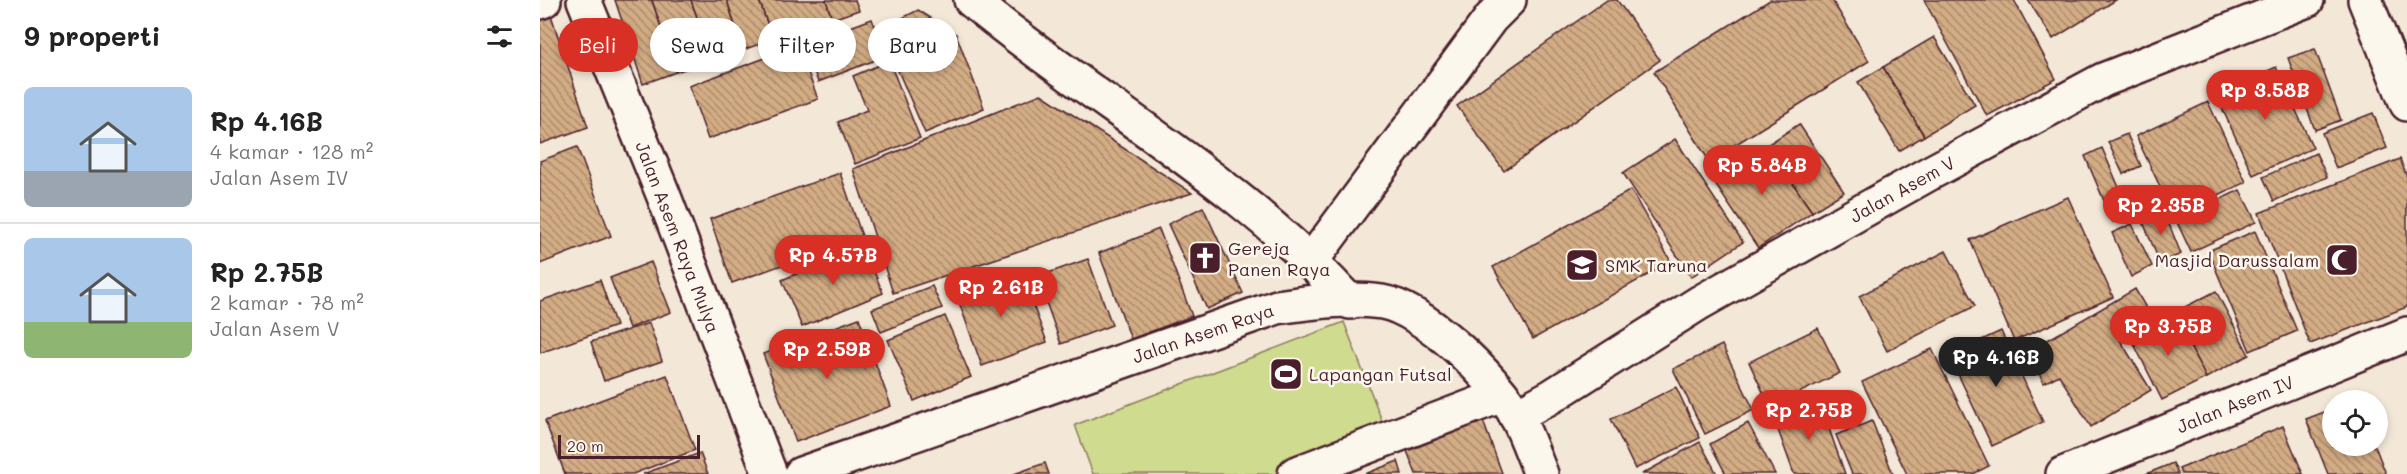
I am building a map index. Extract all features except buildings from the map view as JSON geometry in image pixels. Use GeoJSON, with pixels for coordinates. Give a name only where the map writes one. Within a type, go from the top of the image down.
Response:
{"type":"FeatureCollection","features":[{"type":"Feature","properties":{"kind":"street","name":"Jalan Asem Raya Mulya"},"geometry":{"type":"LineString","coordinates":[[584,0],[663,194],[770,474]]}},
{"type":"Feature","properties":{"kind":"street"},"geometry":{"type":"LineString","coordinates":[[972,0],[1241,198],[1312,260],[1350,302]]}},
{"type":"Feature","properties":{"kind":"street"},"geometry":{"type":"LineString","coordinates":[[1312,260],[1491,18],[1509,0]]}},
{"type":"Feature","properties":{"kind":"street","name":"Jalan Asem V"},"geometry":{"type":"LineString","coordinates":[[1295,474],[1509,405],[1552,396],[1699,303],[1930,173],[2103,80],[2307,0]]}},
{"type":"Feature","properties":{"kind":"street"},"geometry":{"type":"LineString","coordinates":[[2365,0],[2407,104]]}},
{"type":"Feature","properties":{"kind":"street","name":"Jalan Asem Raya"},"geometry":{"type":"LineString","coordinates":[[801,474],[1276,307],[1311,302],[1382,302],[1411,311],[1458,348],[1509,405],[1541,474]]}},
{"type":"Feature","properties":{"kind":"street","name":"Jalan Asem IV"},"geometry":{"type":"LineString","coordinates":[[2063,474],[2407,334]]}},
{"type":"Feature","properties":{"kind":"green space","name":"Lapangan Futsal"},"geometry":{"type":"Polygon","coordinates":[[[1344,322],[1387,434],[1283,474],[1093,474],[1075,425],[1344,322]]]}},
{"type":"Feature","properties":{"kind":"place","name":"Gereja Panen Raya"},"geometry":{"type":"Point","coordinates":[1205,258]}},
{"type":"Feature","properties":{"kind":"place","name":"Masjid Darussalam"},"geometry":{"type":"Point","coordinates":[2342,260]}},
{"type":"Feature","properties":{"kind":"place","name":"SMK Taruna"},"geometry":{"type":"Point","coordinates":[1582,265]}},
{"type":"Feature","properties":{"kind":"place","name":"Lapangan Futsal"},"geometry":{"type":"Point","coordinates":[1286,374]}}]}
